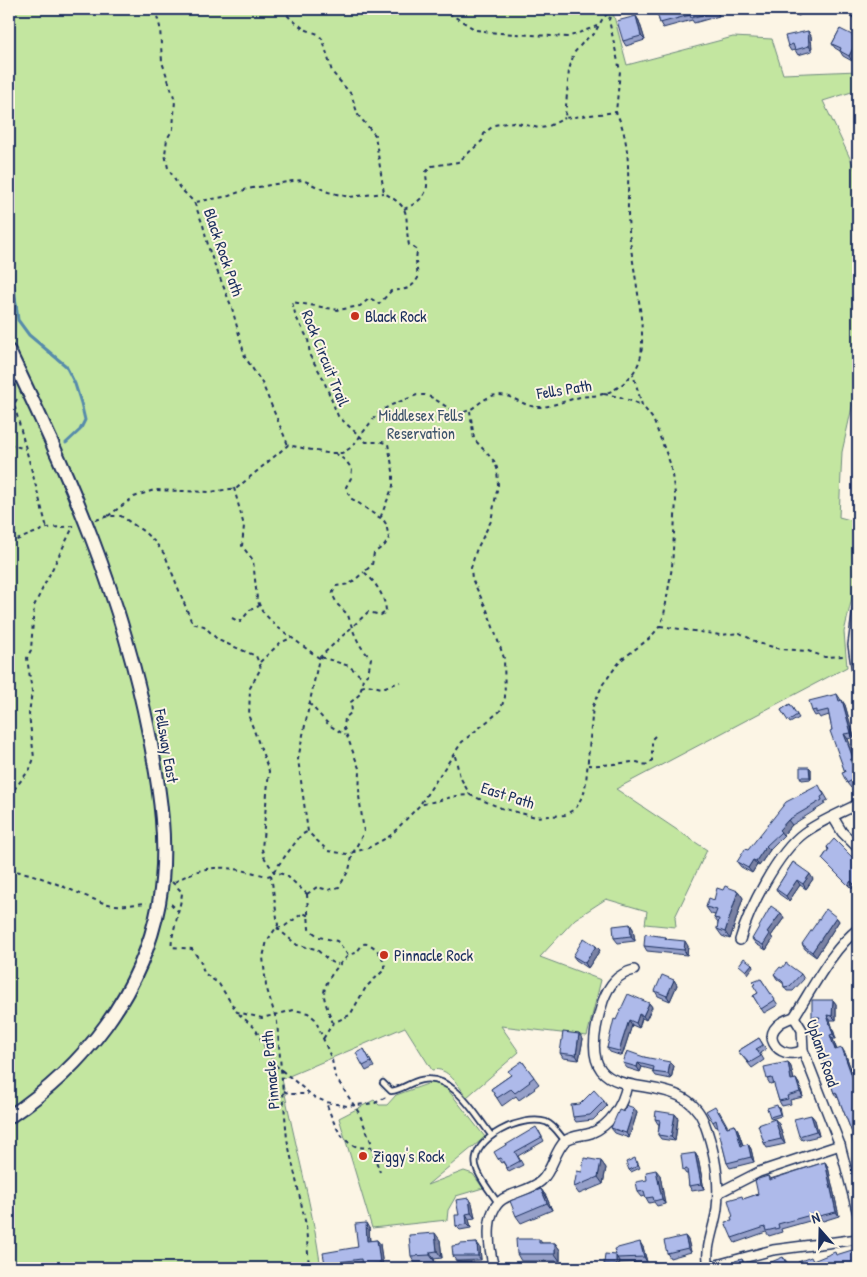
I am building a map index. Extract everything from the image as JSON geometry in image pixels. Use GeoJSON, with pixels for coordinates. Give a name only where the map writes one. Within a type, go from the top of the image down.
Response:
{"type":"FeatureCollection","features":[{"type":"Feature","properties":{"kind":"main road"},"geometry":{"type":"LineString","coordinates":[[853,9],[858,12]]}},
{"type":"Feature","properties":{"kind":"main road","name":"Fellsway East"},"geometry":{"type":"LineString","coordinates":[[9,351],[84,514],[130,648],[149,736],[162,815],[164,854],[159,902],[139,968],[108,1025],[72,1067],[9,1117]]}},
{"type":"Feature","properties":{"kind":"street"},"geometry":{"type":"LineString","coordinates":[[858,609],[854,637],[854,659],[858,678]]}},
{"type":"Feature","properties":{"kind":"street"},"geometry":{"type":"LineString","coordinates":[[740,940],[757,895],[793,844],[809,830],[858,804]]}},
{"type":"Feature","properties":{"kind":"street"},"geometry":{"type":"LineString","coordinates":[[833,817],[842,832],[858,848]]}},
{"type":"Feature","properties":{"kind":"street"},"geometry":{"type":"LineString","coordinates":[[803,1050],[785,1052],[778,1048],[772,1040],[772,1032],[775,1026],[794,1017],[825,969],[848,939],[858,930]]}},
{"type":"Feature","properties":{"kind":"street"},"geometry":{"type":"LineString","coordinates":[[634,970],[616,978],[606,994],[599,1018],[594,1050],[596,1060],[604,1072],[617,1083],[671,1093],[684,1098],[693,1105],[701,1116],[715,1164],[718,1193],[708,1255],[709,1268],[773,1250],[858,1239]]}},
{"type":"Feature","properties":{"kind":"street","name":"Upland Road"},"geometry":{"type":"LineString","coordinates":[[794,1017],[804,1034],[803,1050],[840,1146],[858,1214]]}},
{"type":"Feature","properties":{"kind":"street"},"geometry":{"type":"LineString","coordinates":[[494,1268],[488,1234],[498,1203],[541,1181],[550,1170],[565,1141],[593,1132],[608,1123],[624,1098],[627,1086]]}},
{"type":"Feature","properties":{"kind":"street"},"geometry":{"type":"LineString","coordinates":[[718,1193],[759,1172],[840,1146]]}},
{"type":"Feature","properties":{"kind":"lane"},"geometry":{"type":"LineString","coordinates":[[383,1083],[391,1091],[421,1080],[440,1082],[468,1102],[491,1135]]}},
{"type":"Feature","properties":{"kind":"lane"},"geometry":{"type":"LineString","coordinates":[[498,1203],[476,1166],[477,1154],[491,1135],[520,1123],[540,1121],[551,1125],[565,1141]]}},
{"type":"Feature","properties":{"kind":"path","name":"Black Rock Path"},"geometry":{"type":"LineString","coordinates":[[155,9],[160,27],[162,62],[174,100],[173,129],[167,139],[165,154],[168,168],[179,187],[194,202],[203,225],[210,253],[232,308],[245,357],[262,383],[288,445]]}},
{"type":"Feature","properties":{"kind":"path"},"geometry":{"type":"LineString","coordinates":[[282,9],[304,29],[318,34],[323,40],[332,72],[351,94],[358,115],[375,135],[384,192]]}},
{"type":"Feature","properties":{"kind":"path"},"geometry":{"type":"LineString","coordinates":[[442,9],[476,30],[568,37],[593,28],[612,9]]}},
{"type":"Feature","properties":{"kind":"path"},"geometry":{"type":"LineString","coordinates":[[612,9],[609,20],[620,71],[616,112],[622,123],[627,149],[628,230],[641,335],[641,356],[633,374],[642,405],[654,419],[670,463],[676,500],[672,567],[664,615],[660,626],[700,633],[729,635],[740,633],[758,642],[781,649],[808,651],[825,657],[854,659]]}},
{"type":"Feature","properties":{"kind":"path"},"geometry":{"type":"LineString","coordinates":[[565,118],[569,70],[574,53],[585,40],[594,34],[598,24]]}},
{"type":"Feature","properties":{"kind":"path"},"geometry":{"type":"LineString","coordinates":[[194,202],[229,196],[247,189],[303,180],[328,192],[349,197],[384,192],[398,200],[404,209],[414,205],[422,197],[428,184],[426,172],[432,166],[458,162],[482,141],[484,134],[494,125],[513,122],[539,128],[547,127],[565,118],[616,112]]}},
{"type":"Feature","properties":{"kind":"path","name":"Rock Circuit Trail"},"geometry":{"type":"LineString","coordinates":[[381,518],[393,486],[390,448],[386,442],[371,443],[359,436],[338,416],[322,376],[310,356],[308,339],[296,317],[292,302],[326,309],[348,309],[360,306],[370,298],[379,304],[391,292],[411,288],[418,278],[417,250],[409,245],[408,222],[404,209]]}},
{"type":"Feature","properties":{"kind":"path","name":"Fells Path"},"geometry":{"type":"LineString","coordinates":[[470,411],[494,395],[506,396],[523,404],[537,407],[604,394],[633,374]]}},
{"type":"Feature","properties":{"kind":"path"},"geometry":{"type":"LineString","coordinates":[[604,394],[620,397],[642,405]]}},
{"type":"Feature","properties":{"kind":"path"},"geometry":{"type":"LineString","coordinates":[[335,454],[352,447],[377,414],[389,406],[416,395],[425,395],[433,398],[456,413],[470,411],[474,439],[497,468],[498,485],[491,521],[476,551],[471,568],[472,579],[487,610],[504,658],[506,697],[500,711],[462,742],[420,805],[390,836],[368,848],[353,853],[328,851],[308,832],[298,759],[308,703],[320,658],[336,640],[368,612],[382,615],[386,612],[381,594],[372,578],[364,572]]}},
{"type":"Feature","properties":{"kind":"path"},"geometry":{"type":"LineString","coordinates":[[17,398],[14,404],[47,528]]}},
{"type":"Feature","properties":{"kind":"path"},"geometry":{"type":"LineString","coordinates":[[9,444],[25,449]]}},
{"type":"Feature","properties":{"kind":"path"},"geometry":{"type":"LineString","coordinates":[[345,735],[344,721],[352,712],[351,702],[360,694],[363,678],[368,674],[372,658],[362,650],[351,628],[348,616],[333,598],[333,590],[340,584],[350,584],[372,565],[374,553],[385,545],[389,538],[386,524],[381,518],[350,498],[346,487],[351,478],[352,469],[346,461],[335,454],[288,445],[234,488],[210,492],[154,490],[134,496],[108,516],[125,518],[144,531],[161,548],[171,568],[192,623],[204,626],[218,640],[252,653],[260,662],[262,668],[250,688],[249,717],[269,767],[265,796],[266,827],[262,849],[264,857],[274,872],[286,875],[307,894],[308,925],[312,932],[322,938],[337,941],[348,955]]}},
{"type":"Feature","properties":{"kind":"path"},"geometry":{"type":"LineString","coordinates":[[234,488],[244,526],[242,546],[252,560],[259,606],[272,623],[320,658],[348,666],[363,678]]}},
{"type":"Feature","properties":{"kind":"path"},"geometry":{"type":"LineString","coordinates":[[9,543],[47,528],[73,527],[34,606],[31,650],[27,658],[32,691],[29,714],[34,758],[30,769],[9,796]]}},
{"type":"Feature","properties":{"kind":"path"},"geometry":{"type":"LineString","coordinates":[[232,618],[240,622],[250,610],[259,606]]}},
{"type":"Feature","properties":{"kind":"path","name":"East Path"},"geometry":{"type":"LineString","coordinates":[[420,805],[470,795],[501,808],[528,816],[565,815],[576,808],[584,794],[593,706],[603,684],[621,660],[650,638],[660,626]]}},
{"type":"Feature","properties":{"kind":"path"},"geometry":{"type":"LineString","coordinates":[[260,662],[280,643],[292,638]]}},
{"type":"Feature","properties":{"kind":"path"},"geometry":{"type":"LineString","coordinates":[[361,687],[368,685],[382,688],[400,682]]}},
{"type":"Feature","properties":{"kind":"path"},"geometry":{"type":"LineString","coordinates":[[307,894],[317,887],[328,890],[338,887],[349,870],[353,853],[364,829],[359,796],[360,771],[351,744],[345,735],[329,725],[308,703]]}},
{"type":"Feature","properties":{"kind":"path"},"geometry":{"type":"LineString","coordinates":[[588,765],[633,762],[643,766],[649,764],[652,761],[652,739],[656,736]]}},
{"type":"Feature","properties":{"kind":"path"},"geometry":{"type":"LineString","coordinates":[[455,754],[460,777],[470,795]]}},
{"type":"Feature","properties":{"kind":"path"},"geometry":{"type":"LineString","coordinates":[[161,884],[175,882],[195,871],[207,868],[228,868],[267,876],[274,872],[298,839],[308,832]]}},
{"type":"Feature","properties":{"kind":"path"},"geometry":{"type":"LineString","coordinates":[[9,872],[16,870],[32,874],[108,904],[159,902]]}},
{"type":"Feature","properties":{"kind":"path"},"geometry":{"type":"LineString","coordinates":[[271,874],[277,928],[297,945],[316,949],[331,962],[338,964]]}},
{"type":"Feature","properties":{"kind":"path"},"geometry":{"type":"LineString","coordinates":[[175,882],[182,892],[182,904],[176,916],[176,930],[170,945],[176,949],[192,949],[201,962],[204,973],[219,984],[237,1012],[255,1028],[268,1055],[283,1072],[298,1083],[308,1094],[326,1102],[354,1106],[375,1103],[391,1091]]}},
{"type":"Feature","properties":{"kind":"path"},"geometry":{"type":"LineString","coordinates":[[277,928],[285,926],[303,913],[309,916]]}},
{"type":"Feature","properties":{"kind":"path","name":"Pinnacle Path"},"geometry":{"type":"LineString","coordinates":[[277,928],[267,941],[263,957],[266,986],[275,1013],[283,1072],[287,1139],[306,1225],[310,1268]]}},
{"type":"Feature","properties":{"kind":"path"},"geometry":{"type":"LineString","coordinates":[[323,1039],[333,1023],[350,1015],[366,987],[385,969],[382,958],[368,944],[363,944],[356,953],[348,955],[338,964],[324,993],[333,1023]]}},
{"type":"Feature","properties":{"kind":"path"},"geometry":{"type":"LineString","coordinates":[[237,1012],[262,1018],[288,1010],[308,1013],[315,1018],[335,1076],[354,1106],[372,1144],[371,1148],[380,1172]]}},
{"type":"Feature","properties":{"kind":"path"},"geometry":{"type":"LineString","coordinates":[[283,1090],[290,1094],[308,1094]]}},
{"type":"Feature","properties":{"kind":"path"},"geometry":{"type":"LineString","coordinates":[[326,1102],[336,1129],[351,1145],[359,1149],[371,1148]]}},
{"type":"Feature","properties":{"kind":"green space","name":"Middlesex Fells Reservation"},"geometry":{"type":"Polygon","coordinates":[[[9,9],[612,9],[627,65],[733,37],[772,39],[783,74],[858,71],[858,90],[823,101],[858,175],[858,380],[842,452],[839,517],[858,522],[858,572],[844,632],[847,667],[616,789],[707,850],[675,917],[676,927],[645,924],[647,911],[606,899],[575,919],[540,957],[601,980],[587,1036],[501,1026],[519,1052],[467,1097],[448,1074],[443,1071],[432,1070],[405,1027],[282,1079],[313,1220],[321,1268],[9,1268],[9,9]]]}},
{"type":"Feature","properties":{"kind":"green space"},"geometry":{"type":"Polygon","coordinates":[[[433,1082],[445,1086],[485,1137],[427,1185],[464,1171],[473,1174],[483,1188],[456,1196],[448,1210],[447,1220],[372,1228],[339,1118],[374,1100],[379,1105],[387,1105],[396,1095],[433,1082]]]}},
{"type":"Feature","properties":{"kind":"building"},"geometry":{"type":"Polygon","coordinates":[[[715,9],[716,11],[691,18],[690,15],[660,23],[656,10],[715,9]]]}},
{"type":"Feature","properties":{"kind":"building"},"geometry":{"type":"Polygon","coordinates":[[[636,16],[641,36],[623,41],[617,21],[636,16]]]}},
{"type":"Feature","properties":{"kind":"building"},"geometry":{"type":"Polygon","coordinates":[[[840,29],[858,38],[849,56],[840,51],[841,48],[832,44],[840,29]]]}},
{"type":"Feature","properties":{"kind":"building"},"geometry":{"type":"Polygon","coordinates":[[[808,31],[809,46],[795,50],[793,44],[788,46],[785,36],[808,31]]]}},
{"type":"Feature","properties":{"kind":"building"},"geometry":{"type":"Polygon","coordinates":[[[858,477],[858,495],[855,494],[858,477]]]}},
{"type":"Feature","properties":{"kind":"building"},"geometry":{"type":"Polygon","coordinates":[[[837,694],[839,701],[842,700],[851,733],[844,734],[853,758],[850,760],[858,775],[858,777],[847,783],[842,773],[845,772],[830,731],[832,730],[828,710],[816,713],[816,710],[812,711],[809,701],[837,694]]]}},
{"type":"Feature","properties":{"kind":"building"},"geometry":{"type":"Polygon","coordinates":[[[790,704],[797,715],[788,721],[781,710],[790,704]]]}},
{"type":"Feature","properties":{"kind":"building"},"geometry":{"type":"Polygon","coordinates":[[[800,767],[809,767],[810,777],[800,777],[800,767]]]}},
{"type":"Feature","properties":{"kind":"building"},"geometry":{"type":"Polygon","coordinates":[[[819,785],[824,795],[821,797],[822,800],[788,820],[779,830],[781,832],[766,846],[756,861],[753,860],[748,868],[737,862],[745,849],[748,850],[786,802],[819,785]]]}},
{"type":"Feature","properties":{"kind":"building"},"geometry":{"type":"Polygon","coordinates":[[[834,839],[858,863],[858,888],[851,881],[848,885],[822,859],[829,849],[827,847],[834,839]]]}},
{"type":"Feature","properties":{"kind":"building"},"geometry":{"type":"Polygon","coordinates":[[[793,862],[810,874],[803,884],[797,880],[786,896],[776,889],[793,862]]]}},
{"type":"Feature","properties":{"kind":"building"},"geometry":{"type":"Polygon","coordinates":[[[725,886],[738,891],[725,932],[717,929],[719,919],[714,918],[717,910],[706,907],[709,898],[714,900],[717,888],[723,890],[725,886]]]}},
{"type":"Feature","properties":{"kind":"building"},"geometry":{"type":"Polygon","coordinates":[[[771,906],[781,913],[767,932],[770,934],[763,945],[752,939],[771,906]]]}},
{"type":"Feature","properties":{"kind":"building"},"geometry":{"type":"Polygon","coordinates":[[[826,909],[836,917],[812,952],[802,944],[826,909]]]}},
{"type":"Feature","properties":{"kind":"building"},"geometry":{"type":"Polygon","coordinates":[[[630,924],[631,936],[614,938],[613,926],[630,924]]]}},
{"type":"Feature","properties":{"kind":"building"},"geometry":{"type":"Polygon","coordinates":[[[645,934],[685,941],[684,950],[644,946],[645,934]]]}},
{"type":"Feature","properties":{"kind":"building"},"geometry":{"type":"Polygon","coordinates":[[[584,938],[596,946],[585,963],[573,956],[584,938]]]}},
{"type":"Feature","properties":{"kind":"building"},"geometry":{"type":"Polygon","coordinates":[[[858,942],[858,958],[855,943],[858,942]]]}},
{"type":"Feature","properties":{"kind":"building"},"geometry":{"type":"Polygon","coordinates":[[[744,958],[752,964],[746,971],[739,965],[744,958]]]}},
{"type":"Feature","properties":{"kind":"building"},"geometry":{"type":"Polygon","coordinates":[[[786,963],[801,974],[790,986],[784,987],[783,982],[774,974],[786,963]]]}},
{"type":"Feature","properties":{"kind":"building"},"geometry":{"type":"Polygon","coordinates":[[[662,975],[674,980],[667,996],[655,991],[662,975]]]}},
{"type":"Feature","properties":{"kind":"building"},"geometry":{"type":"Polygon","coordinates":[[[761,979],[775,1000],[761,1009],[753,996],[758,993],[753,982],[761,979]]]}},
{"type":"Feature","properties":{"kind":"building"},"geometry":{"type":"Polygon","coordinates":[[[628,994],[649,1003],[643,1016],[639,1014],[636,1023],[629,1020],[619,1051],[607,1048],[614,1019],[616,1020],[628,994]]]}},
{"type":"Feature","properties":{"kind":"building"},"geometry":{"type":"Polygon","coordinates":[[[812,1000],[833,1000],[832,1016],[827,1015],[833,1034],[830,1035],[835,1050],[842,1048],[858,1093],[858,1105],[855,1106],[858,1114],[858,1154],[856,1154],[851,1136],[853,1135],[836,1092],[834,1093],[815,1036],[810,1033],[820,1017],[812,1017],[812,1000]]]}},
{"type":"Feature","properties":{"kind":"building"},"geometry":{"type":"Polygon","coordinates":[[[563,1032],[579,1034],[576,1055],[560,1053],[563,1032]]]}},
{"type":"Feature","properties":{"kind":"building"},"geometry":{"type":"Polygon","coordinates":[[[759,1038],[763,1045],[756,1049],[761,1056],[749,1063],[738,1051],[759,1038]]]}},
{"type":"Feature","properties":{"kind":"building"},"geometry":{"type":"Polygon","coordinates":[[[364,1049],[371,1062],[363,1066],[356,1053],[364,1049]]]}},
{"type":"Feature","properties":{"kind":"building"},"geometry":{"type":"Polygon","coordinates":[[[627,1051],[644,1057],[670,1062],[668,1074],[653,1072],[654,1067],[638,1063],[637,1067],[623,1063],[627,1051]]]}},
{"type":"Feature","properties":{"kind":"building"},"geometry":{"type":"Polygon","coordinates":[[[522,1061],[534,1077],[515,1093],[511,1089],[497,1098],[491,1089],[511,1075],[508,1071],[522,1061]]]}},
{"type":"Feature","properties":{"kind":"building"},"geometry":{"type":"Polygon","coordinates":[[[788,1062],[791,1080],[796,1079],[800,1092],[787,1096],[788,1099],[779,1101],[772,1078],[767,1079],[764,1067],[788,1062]]]}},
{"type":"Feature","properties":{"kind":"building"},"geometry":{"type":"Polygon","coordinates":[[[594,1090],[604,1101],[590,1115],[573,1117],[571,1105],[580,1104],[594,1090]]]}},
{"type":"Feature","properties":{"kind":"building"},"geometry":{"type":"Polygon","coordinates":[[[626,1105],[634,1108],[626,1133],[611,1128],[619,1110],[624,1112],[626,1105]]]}},
{"type":"Feature","properties":{"kind":"building"},"geometry":{"type":"Polygon","coordinates":[[[777,1105],[780,1114],[770,1117],[767,1108],[777,1105]]]}},
{"type":"Feature","properties":{"kind":"building"},"geometry":{"type":"Polygon","coordinates":[[[715,1106],[727,1127],[735,1125],[741,1146],[748,1144],[751,1157],[727,1163],[716,1120],[713,1122],[706,1111],[715,1106]]]}},
{"type":"Feature","properties":{"kind":"building"},"geometry":{"type":"Polygon","coordinates":[[[656,1111],[675,1114],[671,1137],[658,1135],[660,1120],[655,1119],[656,1111]]]}},
{"type":"Feature","properties":{"kind":"building"},"geometry":{"type":"Polygon","coordinates":[[[811,1115],[816,1131],[799,1136],[794,1119],[811,1115]]]}},
{"type":"Feature","properties":{"kind":"building"},"geometry":{"type":"Polygon","coordinates":[[[775,1119],[781,1139],[764,1143],[758,1125],[775,1119]]]}},
{"type":"Feature","properties":{"kind":"building"},"geometry":{"type":"Polygon","coordinates":[[[536,1127],[542,1137],[515,1152],[520,1161],[507,1168],[501,1158],[498,1159],[494,1152],[536,1127]]]}},
{"type":"Feature","properties":{"kind":"building"},"geometry":{"type":"Polygon","coordinates":[[[695,1153],[701,1184],[689,1186],[687,1169],[683,1170],[681,1155],[695,1153]]]}},
{"type":"Feature","properties":{"kind":"building"},"geometry":{"type":"Polygon","coordinates":[[[584,1158],[601,1161],[598,1177],[574,1187],[577,1171],[582,1172],[584,1158]]]}},
{"type":"Feature","properties":{"kind":"building"},"geometry":{"type":"Polygon","coordinates":[[[635,1158],[638,1166],[629,1170],[626,1162],[635,1158]]]}},
{"type":"Feature","properties":{"kind":"building"},"geometry":{"type":"Polygon","coordinates":[[[825,1162],[836,1212],[819,1216],[818,1213],[778,1224],[779,1228],[766,1231],[765,1227],[732,1238],[725,1222],[732,1221],[731,1217],[733,1217],[728,1200],[742,1196],[743,1199],[758,1194],[755,1180],[768,1176],[769,1180],[825,1162]]]}},
{"type":"Feature","properties":{"kind":"building"},"geometry":{"type":"Polygon","coordinates":[[[656,1170],[662,1199],[654,1201],[653,1197],[646,1198],[644,1191],[638,1192],[636,1182],[647,1180],[646,1172],[656,1170]]]}},
{"type":"Feature","properties":{"kind":"building"},"geometry":{"type":"Polygon","coordinates":[[[541,1189],[547,1203],[516,1216],[510,1201],[541,1189]]]}},
{"type":"Feature","properties":{"kind":"building"},"geometry":{"type":"Polygon","coordinates":[[[469,1198],[471,1213],[466,1214],[467,1224],[456,1226],[455,1215],[459,1215],[456,1200],[469,1198]]]}},
{"type":"Feature","properties":{"kind":"building"},"geometry":{"type":"Polygon","coordinates":[[[366,1223],[367,1241],[377,1240],[380,1263],[362,1266],[361,1259],[325,1264],[323,1253],[358,1247],[355,1224],[366,1223]]]}},
{"type":"Feature","properties":{"kind":"building"},"geometry":{"type":"Polygon","coordinates":[[[435,1233],[437,1251],[430,1252],[430,1255],[411,1256],[409,1235],[435,1233]]]}},
{"type":"Feature","properties":{"kind":"building"},"geometry":{"type":"Polygon","coordinates":[[[685,1236],[688,1248],[667,1253],[664,1241],[685,1236]]]}},
{"type":"Feature","properties":{"kind":"building"},"geometry":{"type":"Polygon","coordinates":[[[516,1239],[539,1239],[539,1243],[555,1243],[555,1254],[517,1254],[516,1239]]]}},
{"type":"Feature","properties":{"kind":"building"},"geometry":{"type":"Polygon","coordinates":[[[640,1242],[644,1257],[617,1258],[616,1256],[616,1264],[604,1264],[605,1254],[616,1255],[614,1249],[640,1242]]]}},
{"type":"Feature","properties":{"kind":"building"},"geometry":{"type":"Polygon","coordinates":[[[477,1243],[478,1256],[453,1256],[452,1246],[477,1243]]]}},
{"type":"Feature","properties":{"kind":"building"},"geometry":{"type":"Polygon","coordinates":[[[852,1250],[853,1254],[858,1252],[858,1268],[801,1268],[798,1262],[811,1257],[813,1261],[835,1252],[836,1255],[852,1250]]]}},
{"type":"Feature","properties":{"kind":"building"},"geometry":{"type":"Polygon","coordinates":[[[783,1257],[788,1268],[772,1268],[769,1263],[783,1257]]]}},
{"type":"Feature","properties":{"kind":"building"},"geometry":{"type":"Polygon","coordinates":[[[742,1259],[744,1268],[736,1268],[735,1261],[742,1259]]]}},
{"type":"Feature","properties":{"kind":"waterway"},"geometry":{"type":"LineString","coordinates":[[9,247],[18,320],[29,335],[66,366],[75,384],[81,403],[85,420],[80,430],[66,443]]}},
{"type":"Feature","properties":{"kind":"place","name":"Black Rock"},"geometry":{"type":"Point","coordinates":[355,316]}},
{"type":"Feature","properties":{"kind":"place","name":"Pinnacle Rock"},"geometry":{"type":"Point","coordinates":[384,955]}},
{"type":"Feature","properties":{"kind":"place","name":"Ziggy's Rock"},"geometry":{"type":"Point","coordinates":[363,1156]}}]}
